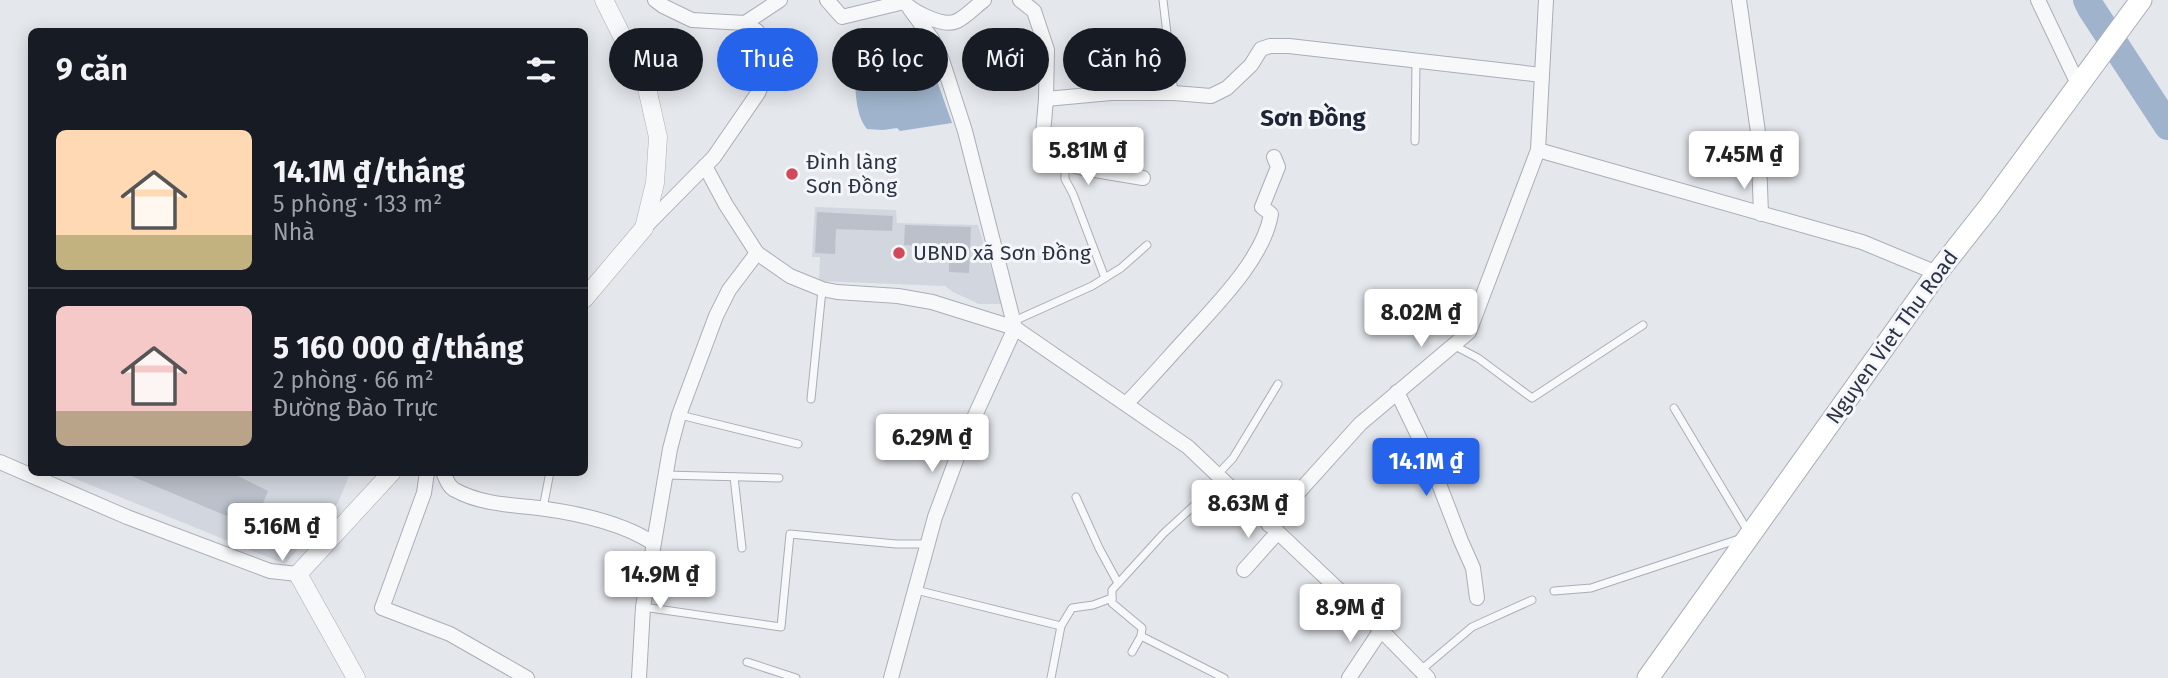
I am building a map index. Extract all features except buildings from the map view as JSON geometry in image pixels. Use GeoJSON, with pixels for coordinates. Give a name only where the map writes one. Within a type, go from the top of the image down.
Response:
{"type":"FeatureCollection","features":[{"type":"Feature","properties":{"kind":"main road","name":"Nguyen Viet Thu Road"},"geometry":{"type":"LineString","coordinates":[[1648,678],[1937,273],[2135,9]]}},
{"type":"Feature","properties":{"kind":"street"},"geometry":{"type":"LineString","coordinates":[[604,0],[646,84],[658,137],[655,183],[644,228]]}},
{"type":"Feature","properties":{"kind":"street"},"geometry":{"type":"LineString","coordinates":[[588,294],[644,228],[714,157],[758,93],[770,65],[767,48],[762,39],[757,31],[745,23],[692,20],[655,0]]}},
{"type":"Feature","properties":{"kind":"street"},"geometry":{"type":"LineString","coordinates":[[745,23],[780,0]]}},
{"type":"Feature","properties":{"kind":"street"},"geometry":{"type":"LineString","coordinates":[[827,0],[842,18],[905,4],[945,22],[956,22],[984,0]]}},
{"type":"Feature","properties":{"kind":"street"},"geometry":{"type":"LineString","coordinates":[[1020,0],[1034,11],[1047,50],[1041,158],[1143,178]]}},
{"type":"Feature","properties":{"kind":"street"},"geometry":{"type":"LineString","coordinates":[[1244,570],[1273,529],[1360,424],[1469,332],[1538,150],[1546,0]]}},
{"type":"Feature","properties":{"kind":"street"},"geometry":{"type":"LineString","coordinates":[[1739,0],[1758,132],[1761,214]]}},
{"type":"Feature","properties":{"kind":"street"},"geometry":{"type":"LineString","coordinates":[[2038,0],[2083,77]]}},
{"type":"Feature","properties":{"kind":"street"},"geometry":{"type":"LineString","coordinates":[[891,678],[935,517],[962,444],[1014,324],[965,131],[942,60],[932,39],[905,4]]}},
{"type":"Feature","properties":{"kind":"street"},"geometry":{"type":"LineString","coordinates":[[1046,99],[1111,93],[1211,96],[1227,89],[1251,65],[1261,49],[1270,46],[1542,75]]}},
{"type":"Feature","properties":{"kind":"street"},"geometry":{"type":"LineString","coordinates":[[1538,150],[1862,242],[1937,273]]}},
{"type":"Feature","properties":{"kind":"street"},"geometry":{"type":"LineString","coordinates":[[1126,404],[1223,298],[1251,258],[1271,214],[1262,207],[1278,167],[1274,157]]}},
{"type":"Feature","properties":{"kind":"street"},"geometry":{"type":"LineString","coordinates":[[705,166],[757,253],[790,276],[822,289],[932,302],[1014,324],[1188,447],[1424,674]]}},
{"type":"Feature","properties":{"kind":"street"},"geometry":{"type":"LineString","coordinates":[[639,678],[643,607],[664,475],[679,415],[716,316],[729,290],[757,253]]}},
{"type":"Feature","properties":{"kind":"street"},"geometry":{"type":"LineString","coordinates":[[1397,393],[1429,458],[1473,568],[1477,598]]}},
{"type":"Feature","properties":{"kind":"street"},"geometry":{"type":"LineString","coordinates":[[0,462],[28,474]]}},
{"type":"Feature","properties":{"kind":"street"},"geometry":{"type":"LineString","coordinates":[[32,476],[127,517],[270,571],[298,574]]}},
{"type":"Feature","properties":{"kind":"street"},"geometry":{"type":"LineString","coordinates":[[298,574],[388,476]]}},
{"type":"Feature","properties":{"kind":"street"},"geometry":{"type":"LineString","coordinates":[[426,476],[424,493],[383,608],[450,634],[527,678]]}},
{"type":"Feature","properties":{"kind":"street"},"geometry":{"type":"LineString","coordinates":[[445,476],[452,488],[471,496],[493,503],[600,520],[653,543]]}},
{"type":"Feature","properties":{"kind":"street"},"geometry":{"type":"LineString","coordinates":[[298,574],[356,678]]}},
{"type":"Feature","properties":{"kind":"street"},"geometry":{"type":"LineString","coordinates":[[1349,678],[1381,631]]}},
{"type":"Feature","properties":{"kind":"lane"},"geometry":{"type":"LineString","coordinates":[[1163,0],[1174,93]]}},
{"type":"Feature","properties":{"kind":"lane"},"geometry":{"type":"LineString","coordinates":[[1415,141],[1416,61]]}},
{"type":"Feature","properties":{"kind":"lane"},"geometry":{"type":"LineString","coordinates":[[1065,163],[1065,179],[1105,278]]}},
{"type":"Feature","properties":{"kind":"lane"},"geometry":{"type":"LineString","coordinates":[[1014,324],[1092,286],[1121,268],[1147,245]]}},
{"type":"Feature","properties":{"kind":"lane"},"geometry":{"type":"LineString","coordinates":[[811,399],[822,289]]}},
{"type":"Feature","properties":{"kind":"lane"},"geometry":{"type":"LineString","coordinates":[[1453,345],[1478,358],[1532,398],[1643,325]]}},
{"type":"Feature","properties":{"kind":"lane"},"geometry":{"type":"LineString","coordinates":[[1132,652],[1141,636],[1142,628],[1112,603],[1112,590],[1219,478],[1278,384]]}},
{"type":"Feature","properties":{"kind":"lane"},"geometry":{"type":"LineString","coordinates":[[1555,591],[1591,588],[1750,535],[1674,408]]}},
{"type":"Feature","properties":{"kind":"lane"},"geometry":{"type":"LineString","coordinates":[[679,415],[798,444]]}},
{"type":"Feature","properties":{"kind":"lane"},"geometry":{"type":"LineString","coordinates":[[664,475],[779,478]]}},
{"type":"Feature","properties":{"kind":"lane"},"geometry":{"type":"LineString","coordinates":[[543,509],[549,476]]}},
{"type":"Feature","properties":{"kind":"lane"},"geometry":{"type":"LineString","coordinates":[[734,477],[742,548]]}},
{"type":"Feature","properties":{"kind":"lane"},"geometry":{"type":"LineString","coordinates":[[1076,496],[1098,548],[1118,583]]}},
{"type":"Feature","properties":{"kind":"lane"},"geometry":{"type":"LineString","coordinates":[[643,607],[780,628],[790,534],[896,544],[928,544]]}},
{"type":"Feature","properties":{"kind":"lane"},"geometry":{"type":"LineString","coordinates":[[916,590],[1061,626]]}},
{"type":"Feature","properties":{"kind":"lane"},"geometry":{"type":"LineString","coordinates":[[1051,678],[1061,626],[1072,608],[1093,605],[1112,598]]}},
{"type":"Feature","properties":{"kind":"lane"},"geometry":{"type":"LineString","coordinates":[[1424,674],[1472,626],[1532,600]]}},
{"type":"Feature","properties":{"kind":"lane"},"geometry":{"type":"LineString","coordinates":[[1141,636],[1224,678]]}},
{"type":"Feature","properties":{"kind":"lane"},"geometry":{"type":"LineString","coordinates":[[747,662],[796,678]]}},
{"type":"Feature","properties":{"kind":"shaded area","name":"UBND xã Sơn Đồng"},"geometry":{"type":"Polygon","coordinates":[[[815,207],[896,210],[897,223],[978,225],[1002,304],[979,304],[945,286],[819,281],[820,257],[812,257],[815,207]]]}},
{"type":"Feature","properties":{"kind":"shaded area"},"geometry":{"type":"Polygon","coordinates":[[[68,476],[349,476],[338,503],[285,564],[68,476]]]}},
{"type":"Feature","properties":{"kind":"water"},"geometry":{"type":"Polygon","coordinates":[[[856,91],[941,91],[952,123],[900,131],[897,128],[867,129],[858,110],[856,91]]]}},
{"type":"Feature","properties":{"kind":"waterway"},"geometry":{"type":"LineString","coordinates":[[2087,0],[2168,126]]}},
{"type":"Feature","properties":{"kind":"place","name":"Đình làng Sơn Đồng"},"geometry":{"type":"Point","coordinates":[792,174]}},
{"type":"Feature","properties":{"kind":"place","name":"UBND xã Sơn Đồng"},"geometry":{"type":"Point","coordinates":[899,253]}},
{"type":"Feature","properties":{"kind":"district","name":"Sơn Đồng"},"geometry":{"type":"Point","coordinates":[1313,118]}}]}
